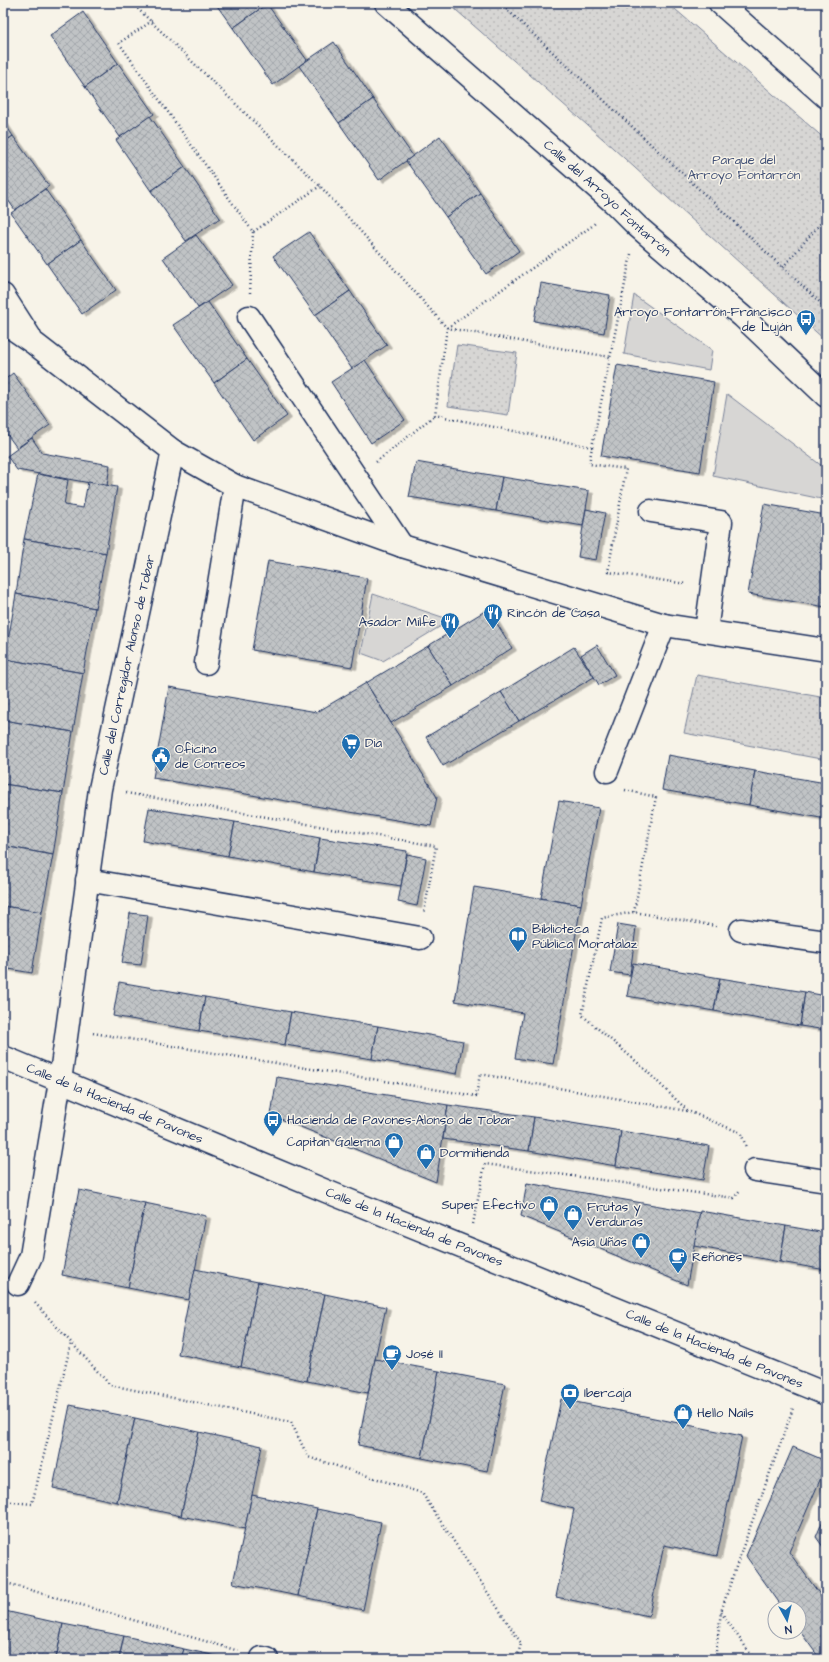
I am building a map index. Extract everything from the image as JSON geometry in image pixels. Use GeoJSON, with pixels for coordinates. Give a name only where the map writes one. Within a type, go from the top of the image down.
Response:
{"type":"FeatureCollection","features":[{"type":"Feature","properties":{"kind":"main road","name":"Calle del Arroyo Fontarrón"},"geometry":{"type":"LineString","coordinates":[[386,3],[613,202],[637,226],[743,317],[826,396]]}},
{"type":"Feature","properties":{"kind":"main road"},"geometry":{"type":"LineString","coordinates":[[720,3],[826,97]]}},
{"type":"Feature","properties":{"kind":"main road"},"geometry":{"type":"LineString","coordinates":[[3,295],[34,344]]}},
{"type":"Feature","properties":{"kind":"main road"},"geometry":{"type":"LineString","coordinates":[[249,317],[402,546]]}},
{"type":"Feature","properties":{"kind":"main road"},"geometry":{"type":"LineString","coordinates":[[3,322],[34,344],[173,451],[235,486],[402,546],[664,625],[826,650]]}},
{"type":"Feature","properties":{"kind":"main road","name":"Calle del Corregidor Alonso de Tobar"},"geometry":{"type":"LineString","coordinates":[[18,1284],[31,1256],[60,1081],[100,789],[173,451]]}},
{"type":"Feature","properties":{"kind":"main road"},"geometry":{"type":"LineString","coordinates":[[206,663],[235,486]]}},
{"type":"Feature","properties":{"kind":"main road"},"geometry":{"type":"LineString","coordinates":[[651,511],[721,522],[706,631]]}},
{"type":"Feature","properties":{"kind":"main road"},"geometry":{"type":"LineString","coordinates":[[607,771],[664,625]]}},
{"type":"Feature","properties":{"kind":"main road"},"geometry":{"type":"LineString","coordinates":[[87,880],[420,938]]}},
{"type":"Feature","properties":{"kind":"main road"},"geometry":{"type":"LineString","coordinates":[[741,930],[826,942]]}},
{"type":"Feature","properties":{"kind":"main road","name":"Calle de la Hacienda de Pavones"},"geometry":{"type":"LineString","coordinates":[[3,1057],[826,1394]]}},
{"type":"Feature","properties":{"kind":"main road"},"geometry":{"type":"LineString","coordinates":[[755,1170],[826,1181]]}},
{"type":"Feature","properties":{"kind":"path"},"geometry":{"type":"LineString","coordinates":[[132,3],[320,186],[447,328],[610,357]]}},
{"type":"Feature","properties":{"kind":"path"},"geometry":{"type":"LineString","coordinates":[[500,3],[826,308]]}},
{"type":"Feature","properties":{"kind":"path"},"geometry":{"type":"LineString","coordinates":[[152,21],[119,42],[253,232],[249,317]]}},
{"type":"Feature","properties":{"kind":"path"},"geometry":{"type":"LineString","coordinates":[[253,232],[320,186]]}},
{"type":"Feature","properties":{"kind":"path"},"geometry":{"type":"LineString","coordinates":[[356,478],[435,415],[447,328],[592,226],[613,202]]}},
{"type":"Feature","properties":{"kind":"path"},"geometry":{"type":"LineString","coordinates":[[783,267],[826,218]]}},
{"type":"Feature","properties":{"kind":"path"},"geometry":{"type":"LineString","coordinates":[[637,226],[589,464],[626,469],[608,572],[686,584]]}},
{"type":"Feature","properties":{"kind":"path"},"geometry":{"type":"LineString","coordinates":[[435,415],[592,447]]}},
{"type":"Feature","properties":{"kind":"path"},"geometry":{"type":"LineString","coordinates":[[607,771],[606,786],[656,797],[634,912]]}},
{"type":"Feature","properties":{"kind":"path"},"geometry":{"type":"LineString","coordinates":[[100,789],[436,846],[420,938]]}},
{"type":"Feature","properties":{"kind":"path"},"geometry":{"type":"LineString","coordinates":[[688,1111],[638,1063],[582,1015],[602,918],[634,912],[741,930]]}},
{"type":"Feature","properties":{"kind":"path"},"geometry":{"type":"LineString","coordinates":[[3,1022],[6,1014]]}},
{"type":"Feature","properties":{"kind":"path"},"geometry":{"type":"LineString","coordinates":[[88,1032],[476,1096],[480,1074],[688,1111],[741,1133],[755,1170],[734,1198],[485,1164],[468,1248]]}},
{"type":"Feature","properties":{"kind":"path"},"geometry":{"type":"LineString","coordinates":[[18,1284],[110,1386],[291,1422],[308,1457],[422,1493],[521,1643],[517,1659]]}},
{"type":"Feature","properties":{"kind":"path"},"geometry":{"type":"LineString","coordinates":[[3,1501],[32,1504],[71,1343]]}},
{"type":"Feature","properties":{"kind":"path"},"geometry":{"type":"LineString","coordinates":[[715,1659],[721,1612],[740,1553],[762,1498],[802,1384]]}},
{"type":"Feature","properties":{"kind":"path"},"geometry":{"type":"LineString","coordinates":[[3,1582],[264,1658]]}},
{"type":"Feature","properties":{"kind":"path"},"geometry":{"type":"LineString","coordinates":[[721,1612],[754,1659]]}},
{"type":"Feature","properties":{"kind":"green space","name":"Parque del Arroyo Fontarrón"},"geometry":{"type":"Polygon","coordinates":[[[448,3],[668,3],[826,140],[826,341],[603,139],[448,3]]]}},
{"type":"Feature","properties":{"kind":"green space"},"geometry":{"type":"Polygon","coordinates":[[[634,295],[712,350],[709,370],[624,354],[634,295]]]}},
{"type":"Feature","properties":{"kind":"green space"},"geometry":{"type":"Polygon","coordinates":[[[457,345],[517,353],[508,415],[448,406],[457,345]]]}},
{"type":"Feature","properties":{"kind":"green space"},"geometry":{"type":"Polygon","coordinates":[[[727,394],[826,469],[826,500],[713,476],[727,394]]]}},
{"type":"Feature","properties":{"kind":"green space"},"geometry":{"type":"Polygon","coordinates":[[[373,594],[451,620],[383,661],[361,653],[373,594]]]}},
{"type":"Feature","properties":{"kind":"green space"},"geometry":{"type":"Polygon","coordinates":[[[697,675],[826,698],[826,760],[684,733],[697,675]]]}},
{"type":"Feature","properties":{"kind":"building"},"geometry":{"type":"Polygon","coordinates":[[[215,3],[267,3],[267,4],[233,28],[215,3]]]}},
{"type":"Feature","properties":{"kind":"building"},"geometry":{"type":"Polygon","coordinates":[[[267,4],[307,60],[273,85],[233,28],[267,4]]]}},
{"type":"Feature","properties":{"kind":"building"},"geometry":{"type":"Polygon","coordinates":[[[83,12],[118,63],[85,87],[50,36],[83,12]]]}},
{"type":"Feature","properties":{"kind":"building"},"geometry":{"type":"Polygon","coordinates":[[[334,42],[373,99],[339,123],[299,66],[334,42]]]}},
{"type":"Feature","properties":{"kind":"building"},"geometry":{"type":"Polygon","coordinates":[[[118,63],[154,114],[120,137],[85,87],[118,63]]]}},
{"type":"Feature","properties":{"kind":"building"},"geometry":{"type":"Polygon","coordinates":[[[373,99],[413,156],[379,180],[339,123],[373,99]]]}},
{"type":"Feature","properties":{"kind":"building"},"geometry":{"type":"Polygon","coordinates":[[[150,116],[185,167],[151,191],[116,140],[150,116]]]}},
{"type":"Feature","properties":{"kind":"building"},"geometry":{"type":"Polygon","coordinates":[[[3,121],[13,136],[3,143],[3,121]]]}},
{"type":"Feature","properties":{"kind":"building"},"geometry":{"type":"Polygon","coordinates":[[[13,136],[49,186],[15,210],[3,193],[3,143],[13,136]]]}},
{"type":"Feature","properties":{"kind":"building"},"geometry":{"type":"Polygon","coordinates":[[[440,136],[480,193],[446,217],[406,161],[440,136]]]}},
{"type":"Feature","properties":{"kind":"building"},"geometry":{"type":"Polygon","coordinates":[[[185,167],[220,218],[186,241],[151,191],[185,167]]]}},
{"type":"Feature","properties":{"kind":"building"},"geometry":{"type":"Polygon","coordinates":[[[45,189],[81,240],[47,264],[11,213],[45,189]]]}},
{"type":"Feature","properties":{"kind":"building"},"geometry":{"type":"Polygon","coordinates":[[[480,193],[519,251],[486,274],[446,217],[480,193]]]}},
{"type":"Feature","properties":{"kind":"building"},"geometry":{"type":"Polygon","coordinates":[[[309,232],[350,291],[315,315],[273,256],[309,232]]]}},
{"type":"Feature","properties":{"kind":"building"},"geometry":{"type":"Polygon","coordinates":[[[196,235],[232,285],[198,308],[163,258],[196,235]]]}},
{"type":"Feature","properties":{"kind":"building"},"geometry":{"type":"Polygon","coordinates":[[[81,240],[116,290],[82,314],[47,264],[81,240]]]}},
{"type":"Feature","properties":{"kind":"building"},"geometry":{"type":"Polygon","coordinates":[[[541,283],[610,295],[604,333],[534,321],[541,283]]]}},
{"type":"Feature","properties":{"kind":"building"},"geometry":{"type":"Polygon","coordinates":[[[350,291],[387,345],[352,369],[315,315],[350,291]]]}},
{"type":"Feature","properties":{"kind":"building"},"geometry":{"type":"Polygon","coordinates":[[[208,302],[247,359],[214,383],[173,325],[208,302]]]}},
{"type":"Feature","properties":{"kind":"building"},"geometry":{"type":"Polygon","coordinates":[[[247,359],[287,416],[253,440],[214,383],[247,359]]]}},
{"type":"Feature","properties":{"kind":"building"},"geometry":{"type":"Polygon","coordinates":[[[365,360],[405,420],[371,443],[331,382],[365,360]]]}},
{"type":"Feature","properties":{"kind":"building"},"geometry":{"type":"Polygon","coordinates":[[[617,365],[714,382],[700,472],[601,456],[617,365]]]}},
{"type":"Feature","properties":{"kind":"building"},"geometry":{"type":"Polygon","coordinates":[[[13,373],[50,425],[17,448],[3,429],[3,381],[13,373]]]}},
{"type":"Feature","properties":{"kind":"building"},"geometry":{"type":"Polygon","coordinates":[[[32,438],[42,453],[110,465],[107,486],[17,470],[7,456],[32,438]]]}},
{"type":"Feature","properties":{"kind":"building"},"geometry":{"type":"Polygon","coordinates":[[[416,462],[502,477],[496,511],[409,497],[416,462]]]}},
{"type":"Feature","properties":{"kind":"building"},"geometry":{"type":"Polygon","coordinates":[[[38,474],[68,480],[64,505],[83,508],[88,482],[117,487],[106,553],[24,539],[38,474]]]}},
{"type":"Feature","properties":{"kind":"building"},"geometry":{"type":"Polygon","coordinates":[[[502,477],[589,491],[583,526],[496,511],[502,477]]]}},
{"type":"Feature","properties":{"kind":"building"},"geometry":{"type":"Polygon","coordinates":[[[764,504],[826,515],[826,607],[748,594],[764,504]]]}},
{"type":"Feature","properties":{"kind":"building"},"geometry":{"type":"Polygon","coordinates":[[[586,509],[605,513],[596,560],[578,557],[586,509]]]}},
{"type":"Feature","properties":{"kind":"building"},"geometry":{"type":"Polygon","coordinates":[[[24,539],[106,553],[95,608],[16,594],[24,539]]]}},
{"type":"Feature","properties":{"kind":"building"},"geometry":{"type":"Polygon","coordinates":[[[268,561],[367,578],[352,667],[252,650],[268,561]]]}},
{"type":"Feature","properties":{"kind":"building"},"geometry":{"type":"Polygon","coordinates":[[[16,594],[95,608],[83,673],[5,659],[16,594]]]}},
{"type":"Feature","properties":{"kind":"building"},"geometry":{"type":"Polygon","coordinates":[[[488,609],[512,648],[453,686],[428,646],[488,609]]]}},
{"type":"Feature","properties":{"kind":"building"},"geometry":{"type":"Polygon","coordinates":[[[597,645],[615,675],[599,685],[581,655],[597,645]]]}},
{"type":"Feature","properties":{"kind":"building"},"geometry":{"type":"Polygon","coordinates":[[[428,646],[453,686],[391,723],[366,683],[428,646]]]}},
{"type":"Feature","properties":{"kind":"building"},"geometry":{"type":"Polygon","coordinates":[[[574,647],[594,677],[519,721],[501,692],[574,647]]]}},
{"type":"Feature","properties":{"kind":"building"},"geometry":{"type":"Polygon","coordinates":[[[5,659],[83,673],[73,732],[3,720],[3,669],[5,659]]]}},
{"type":"Feature","properties":{"kind":"building"},"geometry":{"type":"Polygon","coordinates":[[[366,683],[437,797],[431,826],[153,778],[169,687],[317,712],[366,683]]]}},
{"type":"Feature","properties":{"kind":"building"},"geometry":{"type":"Polygon","coordinates":[[[501,692],[519,721],[443,766],[426,737],[501,692]]]}},
{"type":"Feature","properties":{"kind":"building"},"geometry":{"type":"Polygon","coordinates":[[[3,720],[73,732],[63,793],[3,784],[3,720]]]}},
{"type":"Feature","properties":{"kind":"building"},"geometry":{"type":"Polygon","coordinates":[[[668,755],[755,771],[749,805],[662,790],[668,755]]]}},
{"type":"Feature","properties":{"kind":"building"},"geometry":{"type":"Polygon","coordinates":[[[755,771],[826,783],[826,819],[749,805],[755,771]]]}},
{"type":"Feature","properties":{"kind":"building"},"geometry":{"type":"Polygon","coordinates":[[[3,784],[63,793],[53,855],[3,846],[3,784]]]}},
{"type":"Feature","properties":{"kind":"building"},"geometry":{"type":"Polygon","coordinates":[[[559,801],[599,808],[581,905],[541,898],[559,801]]]}},
{"type":"Feature","properties":{"kind":"building"},"geometry":{"type":"Polygon","coordinates":[[[149,808],[235,822],[228,856],[143,841],[149,808]]]}},
{"type":"Feature","properties":{"kind":"building"},"geometry":{"type":"Polygon","coordinates":[[[235,822],[320,838],[314,872],[228,856],[235,822]]]}},
{"type":"Feature","properties":{"kind":"building"},"geometry":{"type":"Polygon","coordinates":[[[320,838],[407,851],[401,886],[314,872],[320,838]]]}},
{"type":"Feature","properties":{"kind":"building"},"geometry":{"type":"Polygon","coordinates":[[[3,846],[53,855],[42,912],[3,906],[3,846]]]}},
{"type":"Feature","properties":{"kind":"building"},"geometry":{"type":"Polygon","coordinates":[[[407,854],[426,858],[417,906],[398,902],[407,854]]]}},
{"type":"Feature","properties":{"kind":"building","name":"Biblioteca Pública Moratalaz"},"geometry":{"type":"Polygon","coordinates":[[[474,887],[581,905],[553,1064],[515,1058],[523,1013],[455,1001],[474,887]]]}},
{"type":"Feature","properties":{"kind":"building"},"geometry":{"type":"Polygon","coordinates":[[[3,906],[42,912],[32,973],[3,968],[3,906]]]}},
{"type":"Feature","properties":{"kind":"building"},"geometry":{"type":"Polygon","coordinates":[[[130,913],[148,915],[141,965],[122,963],[130,913]]]}},
{"type":"Feature","properties":{"kind":"building"},"geometry":{"type":"Polygon","coordinates":[[[618,924],[636,927],[630,975],[610,972],[618,924]]]}},
{"type":"Feature","properties":{"kind":"building"},"geometry":{"type":"Polygon","coordinates":[[[633,963],[720,978],[714,1011],[627,996],[633,963]]]}},
{"type":"Feature","properties":{"kind":"building"},"geometry":{"type":"Polygon","coordinates":[[[720,978],[805,992],[800,1026],[714,1011],[720,978]]]}},
{"type":"Feature","properties":{"kind":"building"},"geometry":{"type":"Polygon","coordinates":[[[119,982],[205,997],[199,1031],[113,1016],[119,982]]]}},
{"type":"Feature","properties":{"kind":"building"},"geometry":{"type":"Polygon","coordinates":[[[805,992],[826,996],[826,1030],[800,1026],[805,992]]]}},
{"type":"Feature","properties":{"kind":"building"},"geometry":{"type":"Polygon","coordinates":[[[205,997],[291,1012],[285,1045],[199,1031],[205,997]]]}},
{"type":"Feature","properties":{"kind":"building"},"geometry":{"type":"Polygon","coordinates":[[[291,1012],[378,1026],[372,1059],[285,1045],[291,1012]]]}},
{"type":"Feature","properties":{"kind":"building"},"geometry":{"type":"Polygon","coordinates":[[[378,1026],[463,1041],[457,1074],[372,1059],[378,1026]]]}},
{"type":"Feature","properties":{"kind":"building"},"geometry":{"type":"Polygon","coordinates":[[[277,1077],[448,1105],[436,1182],[271,1115],[277,1077]]]}},
{"type":"Feature","properties":{"kind":"building"},"geometry":{"type":"Polygon","coordinates":[[[448,1105],[534,1117],[529,1151],[443,1139],[448,1105]]]}},
{"type":"Feature","properties":{"kind":"building"},"geometry":{"type":"Polygon","coordinates":[[[534,1117],[621,1131],[616,1166],[529,1151],[534,1117]]]}},
{"type":"Feature","properties":{"kind":"building"},"geometry":{"type":"Polygon","coordinates":[[[621,1131],[709,1146],[703,1180],[616,1166],[621,1131]]]}},
{"type":"Feature","properties":{"kind":"building"},"geometry":{"type":"Polygon","coordinates":[[[527,1183],[700,1213],[687,1285],[521,1216],[527,1183]]]}},
{"type":"Feature","properties":{"kind":"building"},"geometry":{"type":"Polygon","coordinates":[[[79,1190],[145,1203],[128,1288],[62,1275],[79,1190]]]}},
{"type":"Feature","properties":{"kind":"building"},"geometry":{"type":"Polygon","coordinates":[[[145,1203],[206,1216],[189,1300],[128,1288],[145,1203]]]}},
{"type":"Feature","properties":{"kind":"building"},"geometry":{"type":"Polygon","coordinates":[[[700,1211],[786,1226],[780,1262],[694,1246],[700,1211]]]}},
{"type":"Feature","properties":{"kind":"building"},"geometry":{"type":"Polygon","coordinates":[[[786,1226],[826,1233],[826,1270],[780,1262],[786,1226]]]}},
{"type":"Feature","properties":{"kind":"building"},"geometry":{"type":"Polygon","coordinates":[[[195,1269],[258,1282],[241,1367],[178,1354],[195,1269]]]}},
{"type":"Feature","properties":{"kind":"building"},"geometry":{"type":"Polygon","coordinates":[[[258,1282],[325,1294],[307,1381],[241,1367],[258,1282]]]}},
{"type":"Feature","properties":{"kind":"building"},"geometry":{"type":"Polygon","coordinates":[[[325,1294],[386,1307],[368,1393],[307,1381],[325,1294]]]}},
{"type":"Feature","properties":{"kind":"building"},"geometry":{"type":"Polygon","coordinates":[[[375,1359],[439,1371],[422,1458],[358,1445],[375,1359]]]}},
{"type":"Feature","properties":{"kind":"building"},"geometry":{"type":"Polygon","coordinates":[[[439,1371],[505,1384],[487,1471],[422,1458],[439,1371]]]}},
{"type":"Feature","properties":{"kind":"building"},"geometry":{"type":"Polygon","coordinates":[[[561,1399],[742,1436],[717,1556],[664,1545],[649,1616],[556,1597],[574,1509],[539,1501],[561,1399]]]}},
{"type":"Feature","properties":{"kind":"building"},"geometry":{"type":"Polygon","coordinates":[[[70,1405],[135,1418],[117,1502],[53,1488],[70,1405]]]}},
{"type":"Feature","properties":{"kind":"building"},"geometry":{"type":"Polygon","coordinates":[[[135,1418],[199,1432],[181,1516],[117,1502],[135,1418]]]}},
{"type":"Feature","properties":{"kind":"building"},"geometry":{"type":"Polygon","coordinates":[[[199,1432],[262,1446],[245,1529],[181,1516],[199,1432]]]}},
{"type":"Feature","properties":{"kind":"building"},"geometry":{"type":"Polygon","coordinates":[[[793,1447],[826,1461],[826,1466],[789,1552],[826,1603],[826,1659],[820,1659],[806,1640],[807,1600],[777,1600],[746,1556],[793,1447]]]}},
{"type":"Feature","properties":{"kind":"building"},"geometry":{"type":"Polygon","coordinates":[[[252,1495],[317,1509],[298,1596],[233,1583],[252,1495]]]}},
{"type":"Feature","properties":{"kind":"building"},"geometry":{"type":"Polygon","coordinates":[[[317,1509],[381,1522],[363,1610],[298,1596],[317,1509]]]}},
{"type":"Feature","properties":{"kind":"building"},"geometry":{"type":"Polygon","coordinates":[[[826,1513],[826,1551],[816,1537],[826,1513]]]}},
{"type":"Feature","properties":{"kind":"building"},"geometry":{"type":"Polygon","coordinates":[[[5,1611],[63,1624],[56,1659],[3,1659],[5,1611]]]}},
{"type":"Feature","properties":{"kind":"building"},"geometry":{"type":"Polygon","coordinates":[[[63,1624],[124,1636],[119,1659],[56,1659],[63,1624]]]}},
{"type":"Feature","properties":{"kind":"building"},"geometry":{"type":"Polygon","coordinates":[[[124,1636],[184,1649],[181,1659],[119,1659],[124,1636]]]}},
{"type":"Feature","properties":{"kind":"building"},"geometry":{"type":"Polygon","coordinates":[[[184,1649],[231,1659],[181,1659],[184,1649]]]}},
{"type":"Feature","properties":{"kind":"place","name":"Arroyo Fontarrón-Francisco de Luján"},"geometry":{"type":"Point","coordinates":[806,336]}},
{"type":"Feature","properties":{"kind":"place","name":"Rincón de Casa"},"geometry":{"type":"Point","coordinates":[493,630]}},
{"type":"Feature","properties":{"kind":"place","name":"Asador Milfe"},"geometry":{"type":"Point","coordinates":[450,639]}},
{"type":"Feature","properties":{"kind":"place","name":"Dia"},"geometry":{"type":"Point","coordinates":[351,760]}},
{"type":"Feature","properties":{"kind":"place","name":"Oficina de Correos"},"geometry":{"type":"Point","coordinates":[161,773]}},
{"type":"Feature","properties":{"kind":"place","name":"Biblioteca Pública Moratalaz"},"geometry":{"type":"Point","coordinates":[518,953]}},
{"type":"Feature","properties":{"kind":"place","name":"Hacienda de Pavones-Alonso de Tobar"},"geometry":{"type":"Point","coordinates":[273,1137]}},
{"type":"Feature","properties":{"kind":"place","name":"Capitan Galerna"},"geometry":{"type":"Point","coordinates":[394,1159]}},
{"type":"Feature","properties":{"kind":"place","name":"Dormitienda"},"geometry":{"type":"Point","coordinates":[426,1170]}},
{"type":"Feature","properties":{"kind":"place","name":"Super Efectivo"},"geometry":{"type":"Point","coordinates":[549,1222]}},
{"type":"Feature","properties":{"kind":"place","name":"Frutas y Verduras"},"geometry":{"type":"Point","coordinates":[573,1231]}},
{"type":"Feature","properties":{"kind":"place","name":"Asia Uñas"},"geometry":{"type":"Point","coordinates":[641,1259]}},
{"type":"Feature","properties":{"kind":"place","name":"Reñones"},"geometry":{"type":"Point","coordinates":[678,1274]}},
{"type":"Feature","properties":{"kind":"place","name":"José II"},"geometry":{"type":"Point","coordinates":[392,1371]}},
{"type":"Feature","properties":{"kind":"place","name":"Ibercaja"},"geometry":{"type":"Point","coordinates":[570,1410]}},
{"type":"Feature","properties":{"kind":"place","name":"Hello Nails"},"geometry":{"type":"Point","coordinates":[683,1430]}}]}
